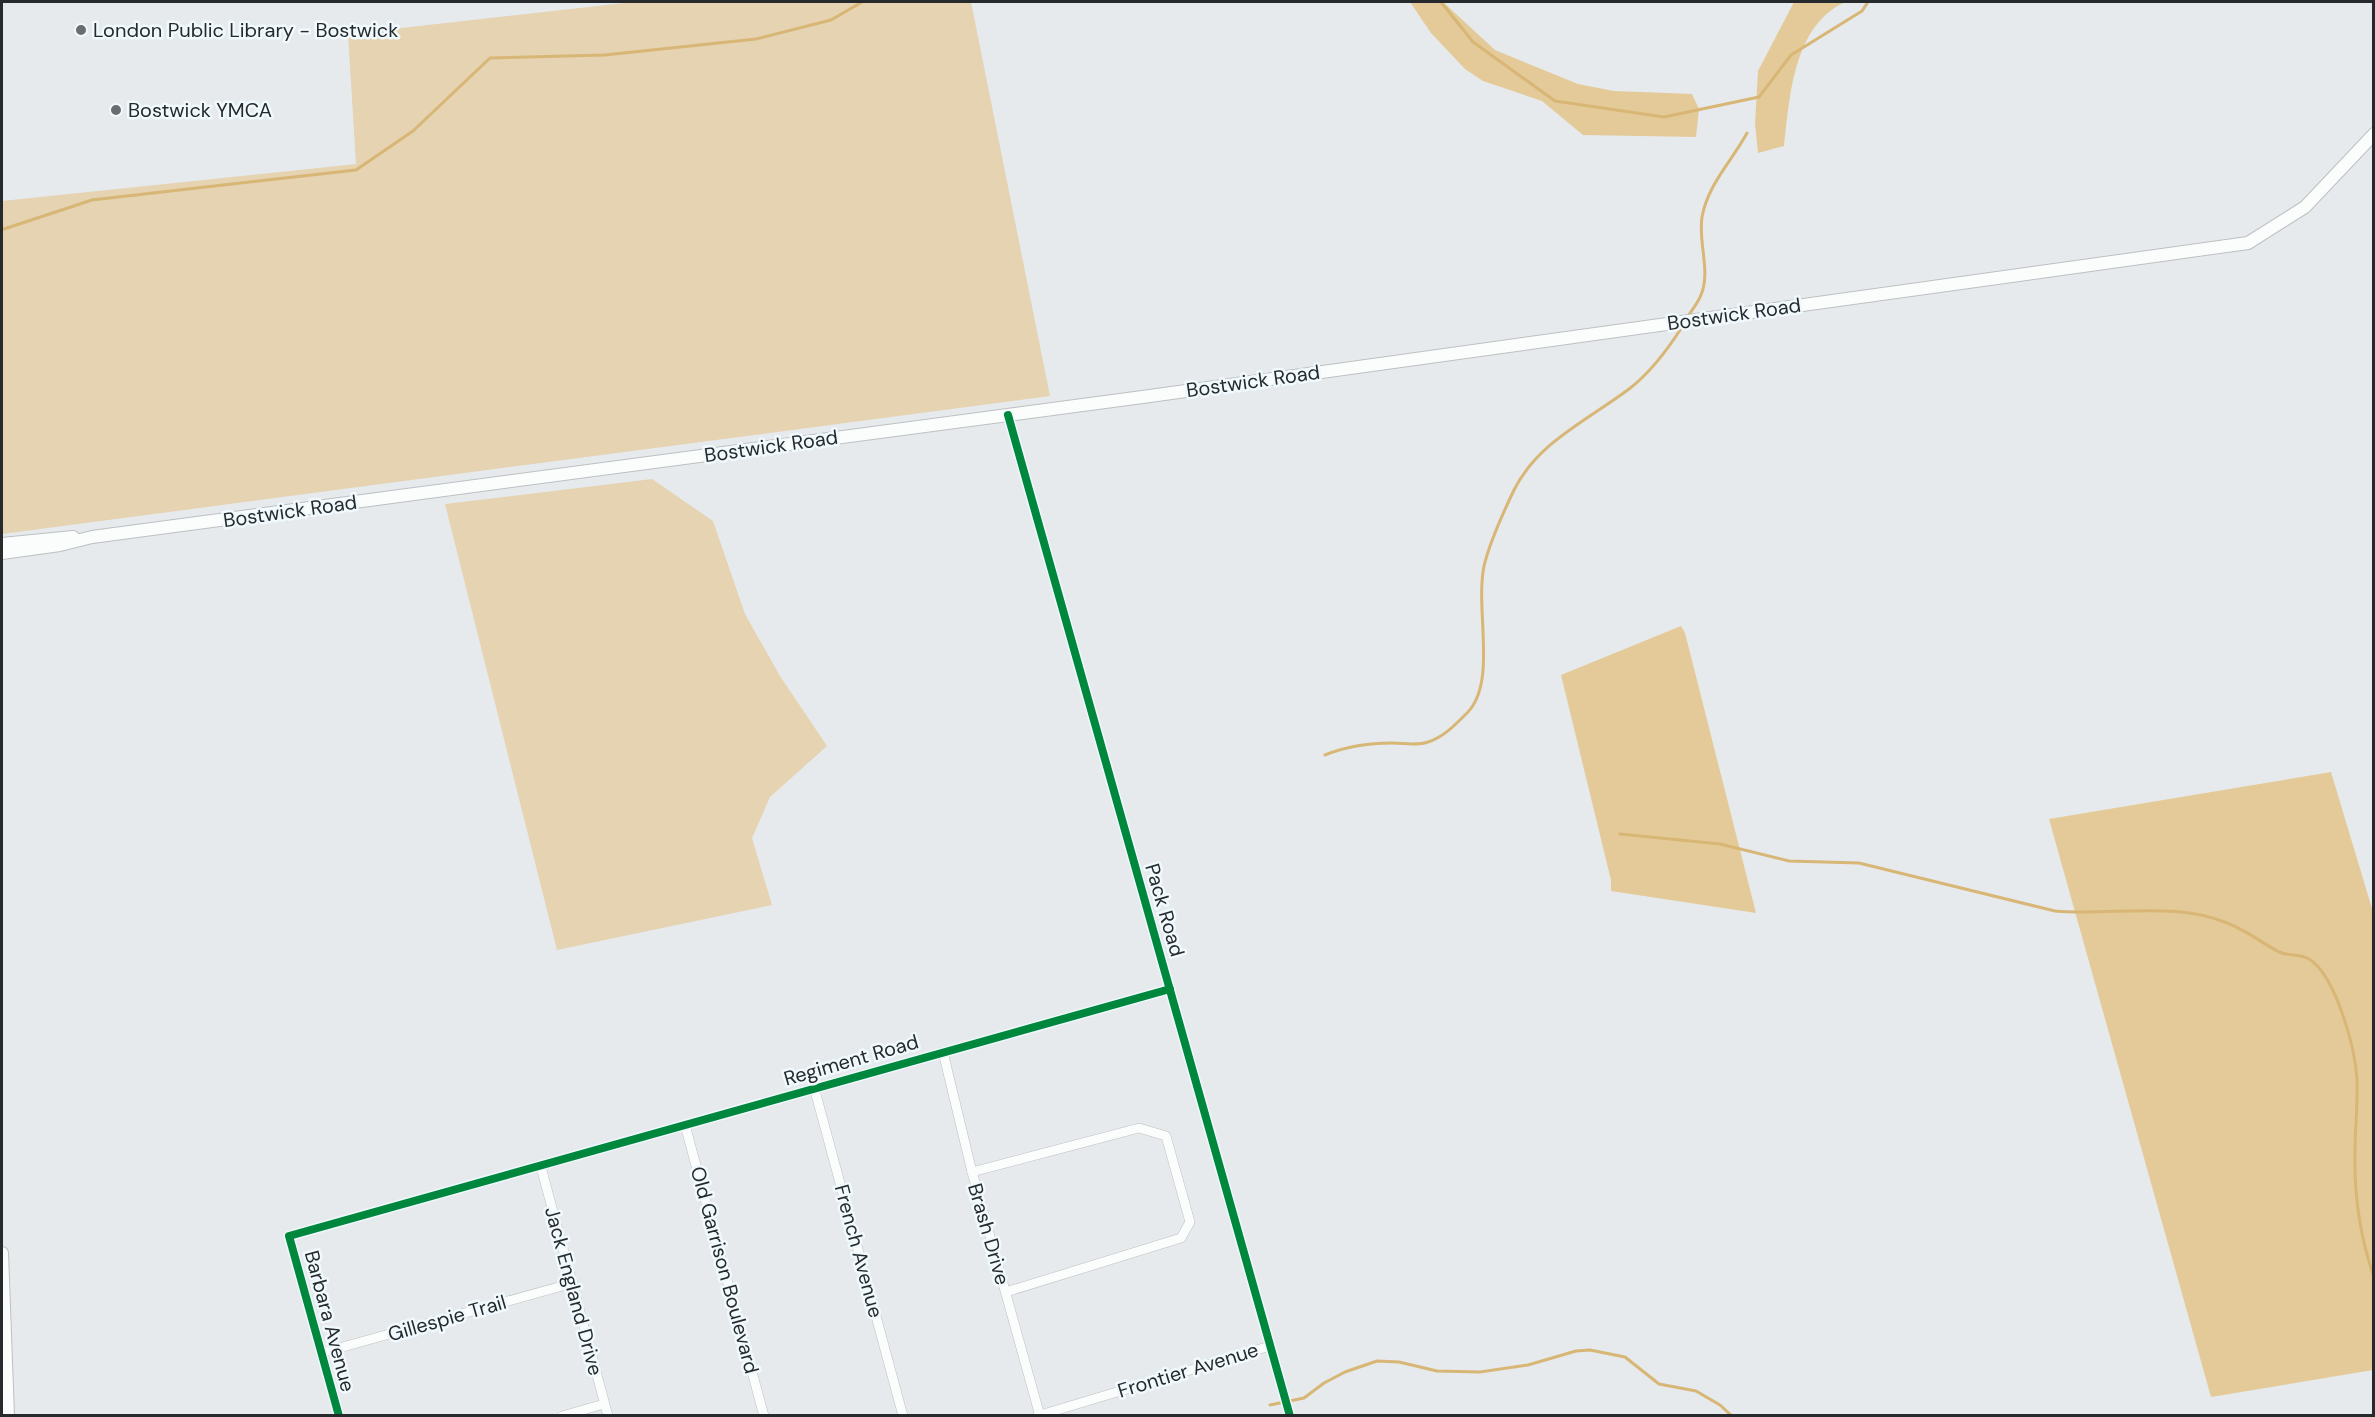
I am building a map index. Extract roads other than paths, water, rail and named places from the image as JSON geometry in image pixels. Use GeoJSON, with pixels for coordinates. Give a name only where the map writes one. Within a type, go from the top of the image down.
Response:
{"type":"FeatureCollection","features":[{"type":"Feature","properties":{"kind":"main road","name":"Bostwick Road"},"geometry":{"type":"LineString","coordinates":[[2,553],[60,545],[92,537],[1008,415],[2248,243],[2305,207],[2373,134]]}},
{"type":"Feature","properties":{"kind":"main road","name":"Bostwick Road"},"geometry":{"type":"LineString","coordinates":[[2,544],[58,537],[92,537]]}},
{"type":"Feature","properties":{"kind":"main road"},"geometry":{"type":"LineString","coordinates":[[2,1253],[8,1416]]}},
{"type":"Feature","properties":{"kind":"street","name":"Pack Road"},"geometry":{"type":"LineString","coordinates":[[1008,415],[1290,1416]]}},
{"type":"Feature","properties":{"kind":"street","name":"Regiment Road"},"geometry":{"type":"LineString","coordinates":[[289,1236],[1170,989]]}},
{"type":"Feature","properties":{"kind":"street","name":"Brash Drive"},"geometry":{"type":"LineString","coordinates":[[943,1052],[972,1172],[1039,1415]]}},
{"type":"Feature","properties":{"kind":"street","name":"French Avenue"},"geometry":{"type":"LineString","coordinates":[[814,1087],[903,1416]]}},
{"type":"Feature","properties":{"kind":"street","name":"Old Garrison Boulevard"},"geometry":{"type":"LineString","coordinates":[[685,1125],[764,1416]]}},
{"type":"Feature","properties":{"kind":"street"},"geometry":{"type":"LineString","coordinates":[[972,1172],[1139,1128],[1166,1136],[1190,1222],[1181,1238],[1006,1292]]}},
{"type":"Feature","properties":{"kind":"street","name":"Jack England Drive"},"geometry":{"type":"LineString","coordinates":[[540,1167],[608,1416]]}},
{"type":"Feature","properties":{"kind":"street","name":"Barbara Avenue"},"geometry":{"type":"LineString","coordinates":[[289,1236],[339,1416]]}},
{"type":"Feature","properties":{"kind":"street","name":"Gillespie Trail"},"geometry":{"type":"LineString","coordinates":[[321,1353],[573,1283]]}},
{"type":"Feature","properties":{"kind":"street","name":"Frontier Avenue"},"geometry":{"type":"LineString","coordinates":[[1039,1415],[1270,1346]]}},
{"type":"Feature","properties":{"kind":"street"},"geometry":{"type":"LineString","coordinates":[[562,1416],[604,1404]]}},
{"type":"Feature","properties":{"kind":"waterway"},"geometry":{"type":"LineString","coordinates":[[4,229],[92,200],[356,170],[413,131],[490,58],[605,55],[756,39],[831,20],[862,2]]}},
{"type":"Feature","properties":{"kind":"waterway"},"geometry":{"type":"LineString","coordinates":[[1441,2],[1473,42],[1555,101],[1664,117],[1759,97],[1791,55],[1862,11],[1868,2]]}},
{"type":"Feature","properties":{"kind":"waterway"},"geometry":{"type":"LineString","coordinates":[[1687,318],[1700,298],[1704,286],[1705,267],[1701,227],[1705,205],[1715,183],[1747,133]]}},
{"type":"Feature","properties":{"kind":"waterway"},"geometry":{"type":"LineString","coordinates":[[1325,755],[1366,744],[1428,742],[1445,733],[1468,712],[1477,699],[1483,664],[1482,584],[1484,566],[1493,537],[1514,490],[1524,473],[1550,445],[1644,376],[1665,352],[1682,327]]}},
{"type":"Feature","properties":{"kind":"waterway"},"geometry":{"type":"LineString","coordinates":[[1620,834],[1720,844],[1789,861],[1859,863],[2055,911],[2164,911],[2207,916],[2234,926],[2279,952],[2312,961],[2321,971],[2337,999],[2353,1050],[2357,1079],[2355,1143],[2357,1200],[2365,1247],[2374,1277]]}},
{"type":"Feature","properties":{"kind":"waterway"},"geometry":{"type":"LineString","coordinates":[[1270,1405],[1304,1398],[1324,1383],[1345,1372],[1377,1361],[1399,1362],[1437,1371],[1480,1372],[1528,1365],[1576,1351],[1590,1350],[1625,1357],[1659,1384],[1696,1391],[1720,1405],[1732,1416]]}},
{"type":"Feature","properties":{"kind":"place","name":"London Public Library - Bostwick"},"geometry":{"type":"Point","coordinates":[81,30]}},
{"type":"Feature","properties":{"kind":"place","name":"Bostwick YMCA"},"geometry":{"type":"Point","coordinates":[116,110]}}]}
